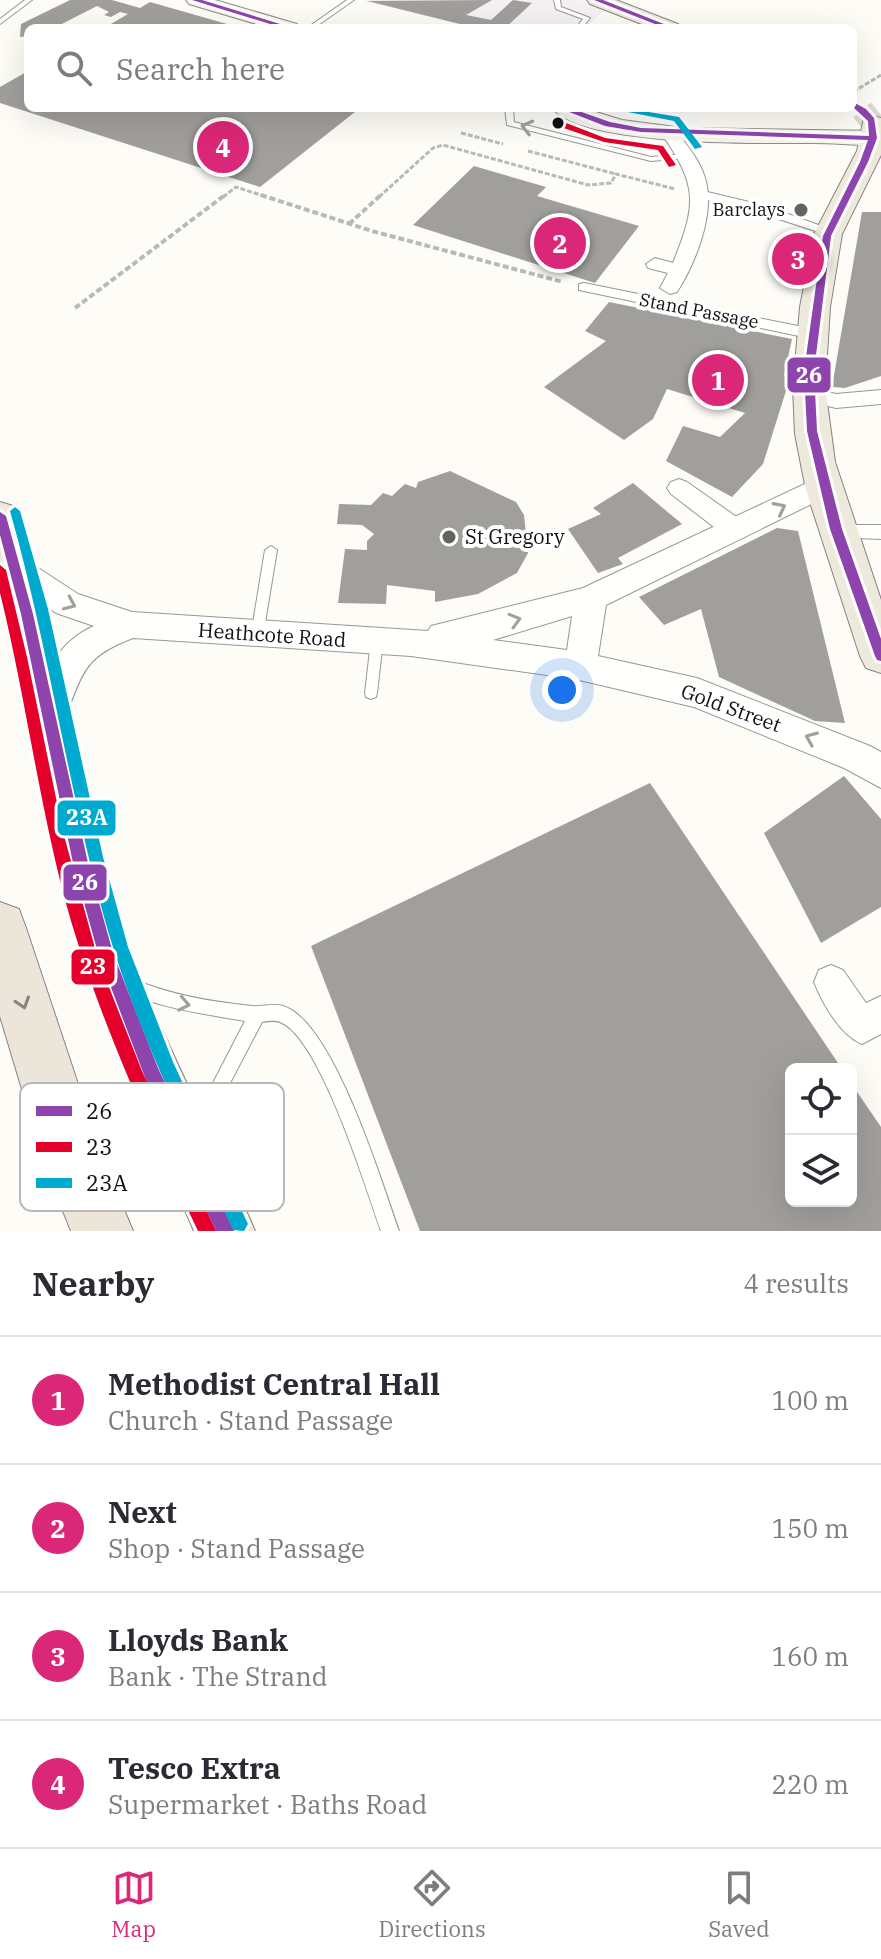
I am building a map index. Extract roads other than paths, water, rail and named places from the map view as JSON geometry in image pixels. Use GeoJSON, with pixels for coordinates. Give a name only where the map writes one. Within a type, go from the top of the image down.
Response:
{"type":"FeatureCollection","features":[{"type":"Feature","properties":{"kind":"highway"},"geometry":{"type":"LineString","coordinates":[[0,928],[49,1083]]}},
{"type":"Feature","properties":{"kind":"highway"},"geometry":{"type":"LineString","coordinates":[[94,1211],[102,1231]]}},
{"type":"Feature","properties":{"kind":"main road"},"geometry":{"type":"LineString","coordinates":[[195,0],[276,24]]}},
{"type":"Feature","properties":{"kind":"main road"},"geometry":{"type":"LineString","coordinates":[[597,0],[660,24]]}},
{"type":"Feature","properties":{"kind":"main road"},"geometry":{"type":"LineString","coordinates":[[574,112],[608,124],[669,133],[758,137],[868,130],[828,231],[808,394],[812,433],[824,486],[881,656]]}},
{"type":"Feature","properties":{"kind":"main road"},"geometry":{"type":"LineString","coordinates":[[0,516],[50,712],[81,867],[133,1033],[156,1083]]}},
{"type":"Feature","properties":{"kind":"street"},"geometry":{"type":"LineString","coordinates":[[669,133],[698,180],[699,194],[680,270],[670,288]]}},
{"type":"Feature","properties":{"kind":"street"},"geometry":{"type":"LineString","coordinates":[[699,194],[761,209],[828,231]]}},
{"type":"Feature","properties":{"kind":"street"},"geometry":{"type":"LineString","coordinates":[[655,264],[680,270]]}},
{"type":"Feature","properties":{"kind":"street","name":"Stand Passage"},"geometry":{"type":"LineString","coordinates":[[584,287],[813,334]]}},
{"type":"Feature","properties":{"kind":"street"},"geometry":{"type":"LineString","coordinates":[[808,394],[825,401],[846,402],[881,397]]}},
{"type":"Feature","properties":{"kind":"street","name":"Heathcote Road"},"geometry":{"type":"LineString","coordinates":[[411,642],[490,627],[591,598],[824,486]]}},
{"type":"Feature","properties":{"kind":"street"},"geometry":{"type":"LineString","coordinates":[[679,488],[736,530]]}},
{"type":"Feature","properties":{"kind":"street"},"geometry":{"type":"LineString","coordinates":[[840,532],[881,532]]}},
{"type":"Feature","properties":{"kind":"street","name":"Heathcote Road"},"geometry":{"type":"LineString","coordinates":[[15,569],[67,604],[132,625],[411,642],[575,665]]}},
{"type":"Feature","properties":{"kind":"street"},"geometry":{"type":"LineString","coordinates":[[575,665],[583,654],[591,598]]}},
{"type":"Feature","properties":{"kind":"street","name":"Heathcote Road"},"geometry":{"type":"LineString","coordinates":[[50,712],[58,679],[83,647],[132,625]]}},
{"type":"Feature","properties":{"kind":"street","name":"Gold Street"},"geometry":{"type":"LineString","coordinates":[[575,665],[697,693],[857,757],[881,771]]}},
{"type":"Feature","properties":{"kind":"street"},"geometry":{"type":"LineString","coordinates":[[831,982],[862,1027],[881,1013]]}},
{"type":"Feature","properties":{"kind":"lane"},"geometry":{"type":"LineString","coordinates":[[0,14],[29,0]]}},
{"type":"Feature","properties":{"kind":"lane"},"geometry":{"type":"LineString","coordinates":[[316,24],[351,0]]}},
{"type":"Feature","properties":{"kind":"lane"},"geometry":{"type":"LineString","coordinates":[[557,0],[558,8],[587,18],[582,24]]}},
{"type":"Feature","properties":{"kind":"lane"},"geometry":{"type":"LineString","coordinates":[[0,22],[17,6]]}},
{"type":"Feature","properties":{"kind":"lane"},"geometry":{"type":"LineString","coordinates":[[509,112],[510,123],[651,159],[685,156]]}},
{"type":"Feature","properties":{"kind":"lane"},"geometry":{"type":"LineString","coordinates":[[257,635],[271,550]]}},
{"type":"Feature","properties":{"kind":"lane"},"geometry":{"type":"LineString","coordinates":[[371,693],[377,641]]}},
{"type":"Feature","properties":{"kind":"lane"},"geometry":{"type":"LineString","coordinates":[[116,979],[147,994],[188,1006],[220,1007],[257,1015],[280,1013],[297,1019],[329,1069],[390,1231]]}},
{"type":"Feature","properties":{"kind":"lane"},"geometry":{"type":"LineString","coordinates":[[221,1083],[257,1015]]}},
{"type":"Feature","properties":{"kind":"tunnel"},"geometry":{"type":"LineString","coordinates":[[862,110],[873,123]]}},
{"type":"Feature","properties":{"kind":"place","name":"Tesco Extra"},"geometry":{"type":"Point","coordinates":[223,147]}},
{"type":"Feature","properties":{"kind":"place","name":"Barclays"},"geometry":{"type":"Point","coordinates":[801,210]}},
{"type":"Feature","properties":{"kind":"place","name":"Next"},"geometry":{"type":"Point","coordinates":[560,243]}},
{"type":"Feature","properties":{"kind":"place","name":"Lloyds Bank"},"geometry":{"type":"Point","coordinates":[798,259]}},
{"type":"Feature","properties":{"kind":"place","name":"Methodist Central Hall"},"geometry":{"type":"Point","coordinates":[718,380]}},
{"type":"Feature","properties":{"kind":"place","name":"St Gregory"},"geometry":{"type":"Point","coordinates":[449,537]}}]}
